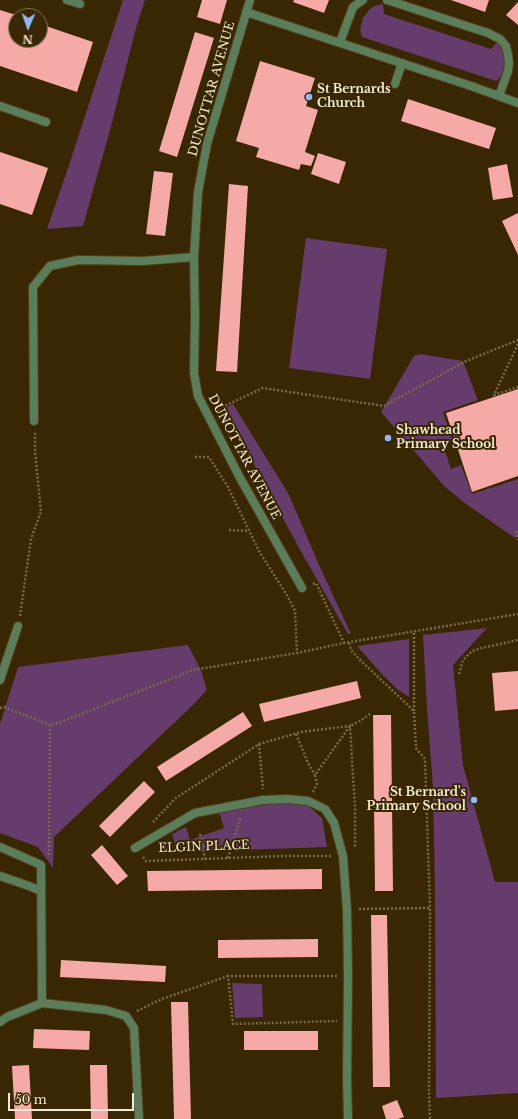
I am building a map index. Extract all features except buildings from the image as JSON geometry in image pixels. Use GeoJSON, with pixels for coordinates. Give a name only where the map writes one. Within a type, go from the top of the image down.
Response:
{"type":"FeatureCollection","features":[{"type":"Feature","properties":{"kind":"street"},"geometry":{"type":"LineString","coordinates":[[67,0],[80,4]]}},
{"type":"Feature","properties":{"kind":"street","name":"DUNOTTAR AVENUE"},"geometry":{"type":"LineString","coordinates":[[250,0],[207,144],[198,192],[194,257],[194,373],[198,396],[207,414],[239,476],[302,588]]}},
{"type":"Feature","properties":{"kind":"street"},"geometry":{"type":"LineString","coordinates":[[340,42],[354,7],[363,0]]}},
{"type":"Feature","properties":{"kind":"street"},"geometry":{"type":"LineString","coordinates":[[387,0],[488,33],[500,39],[506,46],[509,63],[508,71],[499,96]]}},
{"type":"Feature","properties":{"kind":"street"},"geometry":{"type":"LineString","coordinates":[[246,12],[518,102]]}},
{"type":"Feature","properties":{"kind":"street"},"geometry":{"type":"LineString","coordinates":[[395,84],[402,63]]}},
{"type":"Feature","properties":{"kind":"street"},"geometry":{"type":"LineString","coordinates":[[0,106],[46,122]]}},
{"type":"Feature","properties":{"kind":"street"},"geometry":{"type":"LineString","coordinates":[[34,421],[33,287],[50,266],[78,260],[143,261],[194,257]]}},
{"type":"Feature","properties":{"kind":"street"},"geometry":{"type":"LineString","coordinates":[[0,680],[18,626]]}},
{"type":"Feature","properties":{"kind":"street","name":"ELGIN PLACE"},"geometry":{"type":"LineString","coordinates":[[136,848],[195,813],[264,800],[288,799],[308,801],[324,809],[334,823],[343,856],[347,910],[348,1119]]}},
{"type":"Feature","properties":{"kind":"street"},"geometry":{"type":"LineString","coordinates":[[0,847],[41,865],[42,1003]]}},
{"type":"Feature","properties":{"kind":"street"},"geometry":{"type":"LineString","coordinates":[[0,876],[41,891]]}},
{"type":"Feature","properties":{"kind":"street"},"geometry":{"type":"LineString","coordinates":[[0,1022],[7,1017],[42,1003],[106,1010],[126,1016],[134,1028],[139,1119]]}},
{"type":"Feature","properties":{"kind":"path"},"geometry":{"type":"LineString","coordinates":[[207,414],[263,388],[384,406],[464,362],[518,340]]}},
{"type":"Feature","properties":{"kind":"path"},"geometry":{"type":"LineString","coordinates":[[518,344],[494,395],[518,387]]}},
{"type":"Feature","properties":{"kind":"path"},"geometry":{"type":"LineString","coordinates":[[18,626],[31,539],[41,512],[35,451],[34,421]]}},
{"type":"Feature","properties":{"kind":"path"},"geometry":{"type":"LineString","coordinates":[[195,457],[209,456],[228,488],[259,551],[288,597],[294,611],[296,653]]}},
{"type":"Feature","properties":{"kind":"path"},"geometry":{"type":"LineString","coordinates":[[229,530],[249,531]]}},
{"type":"Feature","properties":{"kind":"path"},"geometry":{"type":"LineString","coordinates":[[516,531],[518,540]]}},
{"type":"Feature","properties":{"kind":"path"},"geometry":{"type":"LineString","coordinates":[[288,597],[302,588],[316,582],[344,643]]}},
{"type":"Feature","properties":{"kind":"path"},"geometry":{"type":"LineString","coordinates":[[0,708],[4,707],[50,725],[62,722],[193,670],[518,614]]}},
{"type":"Feature","properties":{"kind":"path"},"geometry":{"type":"LineString","coordinates":[[414,631],[414,711],[416,748],[425,759],[430,908],[430,1119]]}},
{"type":"Feature","properties":{"kind":"path"},"geometry":{"type":"LineString","coordinates":[[459,674],[463,660],[472,651],[518,640]]}},
{"type":"Feature","properties":{"kind":"path"},"geometry":{"type":"LineString","coordinates":[[349,643],[351,650],[360,660],[414,711]]}},
{"type":"Feature","properties":{"kind":"path"},"geometry":{"type":"LineString","coordinates":[[316,774],[350,726],[370,714]]}},
{"type":"Feature","properties":{"kind":"path"},"geometry":{"type":"LineString","coordinates":[[41,865],[49,863],[50,725]]}},
{"type":"Feature","properties":{"kind":"path"},"geometry":{"type":"LineString","coordinates":[[296,734],[310,765],[316,774],[317,784],[308,801]]}},
{"type":"Feature","properties":{"kind":"path"},"geometry":{"type":"LineString","coordinates":[[259,744],[264,800]]}},
{"type":"Feature","properties":{"kind":"path"},"geometry":{"type":"LineString","coordinates":[[228,858],[245,804]]}},
{"type":"Feature","properties":{"kind":"path"},"geometry":{"type":"LineString","coordinates":[[200,834],[205,859]]}},
{"type":"Feature","properties":{"kind":"path","name":"ELGIN PLACE"},"geometry":{"type":"LineString","coordinates":[[136,848],[146,861],[285,856],[343,856]]}},
{"type":"Feature","properties":{"kind":"path"},"geometry":{"type":"LineString","coordinates":[[347,910],[430,908]]}},
{"type":"Feature","properties":{"kind":"path"},"geometry":{"type":"LineString","coordinates":[[228,976],[233,1024],[347,1021]]}},
{"type":"Feature","properties":{"kind":"path"},"geometry":{"type":"LineString","coordinates":[[126,1016],[162,999],[228,976],[348,976]]}},
{"type":"Feature","properties":{"kind":"shaded area"},"geometry":{"type":"Polygon","coordinates":[[[123,0],[145,0],[136,28],[110,130],[83,226],[47,229],[68,168],[123,0]]]}},
{"type":"Feature","properties":{"kind":"shaded area"},"geometry":{"type":"Polygon","coordinates":[[[383,4],[384,14],[491,49],[497,42],[505,51],[506,71],[496,81],[362,37],[360,29],[363,18],[374,6],[383,4]]]}},
{"type":"Feature","properties":{"kind":"shaded area"},"geometry":{"type":"Polygon","coordinates":[[[306,238],[387,249],[370,379],[289,368],[306,238]]]}},
{"type":"Feature","properties":{"kind":"shaded area"},"geometry":{"type":"Polygon","coordinates":[[[420,354],[463,361],[478,400],[443,412],[453,442],[443,445],[451,469],[461,465],[472,494],[518,479],[518,536],[515,538],[466,504],[445,487],[381,412],[414,356],[420,354]]]}},
{"type":"Feature","properties":{"kind":"shaded area"},"geometry":{"type":"Polygon","coordinates":[[[233,404],[288,493],[351,634],[348,634],[299,548],[244,446],[225,408],[233,404]]]}},
{"type":"Feature","properties":{"kind":"shaded area"},"geometry":{"type":"Polygon","coordinates":[[[487,628],[453,665],[463,765],[495,882],[518,882],[518,1093],[436,1098],[433,787],[423,635],[487,628]]]}},
{"type":"Feature","properties":{"kind":"shaded area"},"geometry":{"type":"Polygon","coordinates":[[[409,639],[409,697],[397,689],[357,646],[409,639]]]}},
{"type":"Feature","properties":{"kind":"shaded area"},"geometry":{"type":"Polygon","coordinates":[[[188,645],[201,670],[207,690],[54,837],[53,868],[38,847],[0,833],[0,724],[18,667],[188,645]]]}},
{"type":"Feature","properties":{"kind":"shaded area"},"geometry":{"type":"Polygon","coordinates":[[[277,803],[306,804],[322,818],[327,847],[178,852],[172,834],[186,827],[190,840],[224,828],[219,812],[277,803]]]}},
{"type":"Feature","properties":{"kind":"shaded area"},"geometry":{"type":"Polygon","coordinates":[[[232,983],[262,984],[263,1017],[235,1018],[232,983]]]}},
{"type":"Feature","properties":{"kind":"place","name":"St Bernards Church"},"geometry":{"type":"Point","coordinates":[309,97]}},
{"type":"Feature","properties":{"kind":"place","name":"Shawhead Primary School"},"geometry":{"type":"Point","coordinates":[388,438]}},
{"type":"Feature","properties":{"kind":"place","name":"St Bernard's Primary School"},"geometry":{"type":"Point","coordinates":[474,800]}}]}
